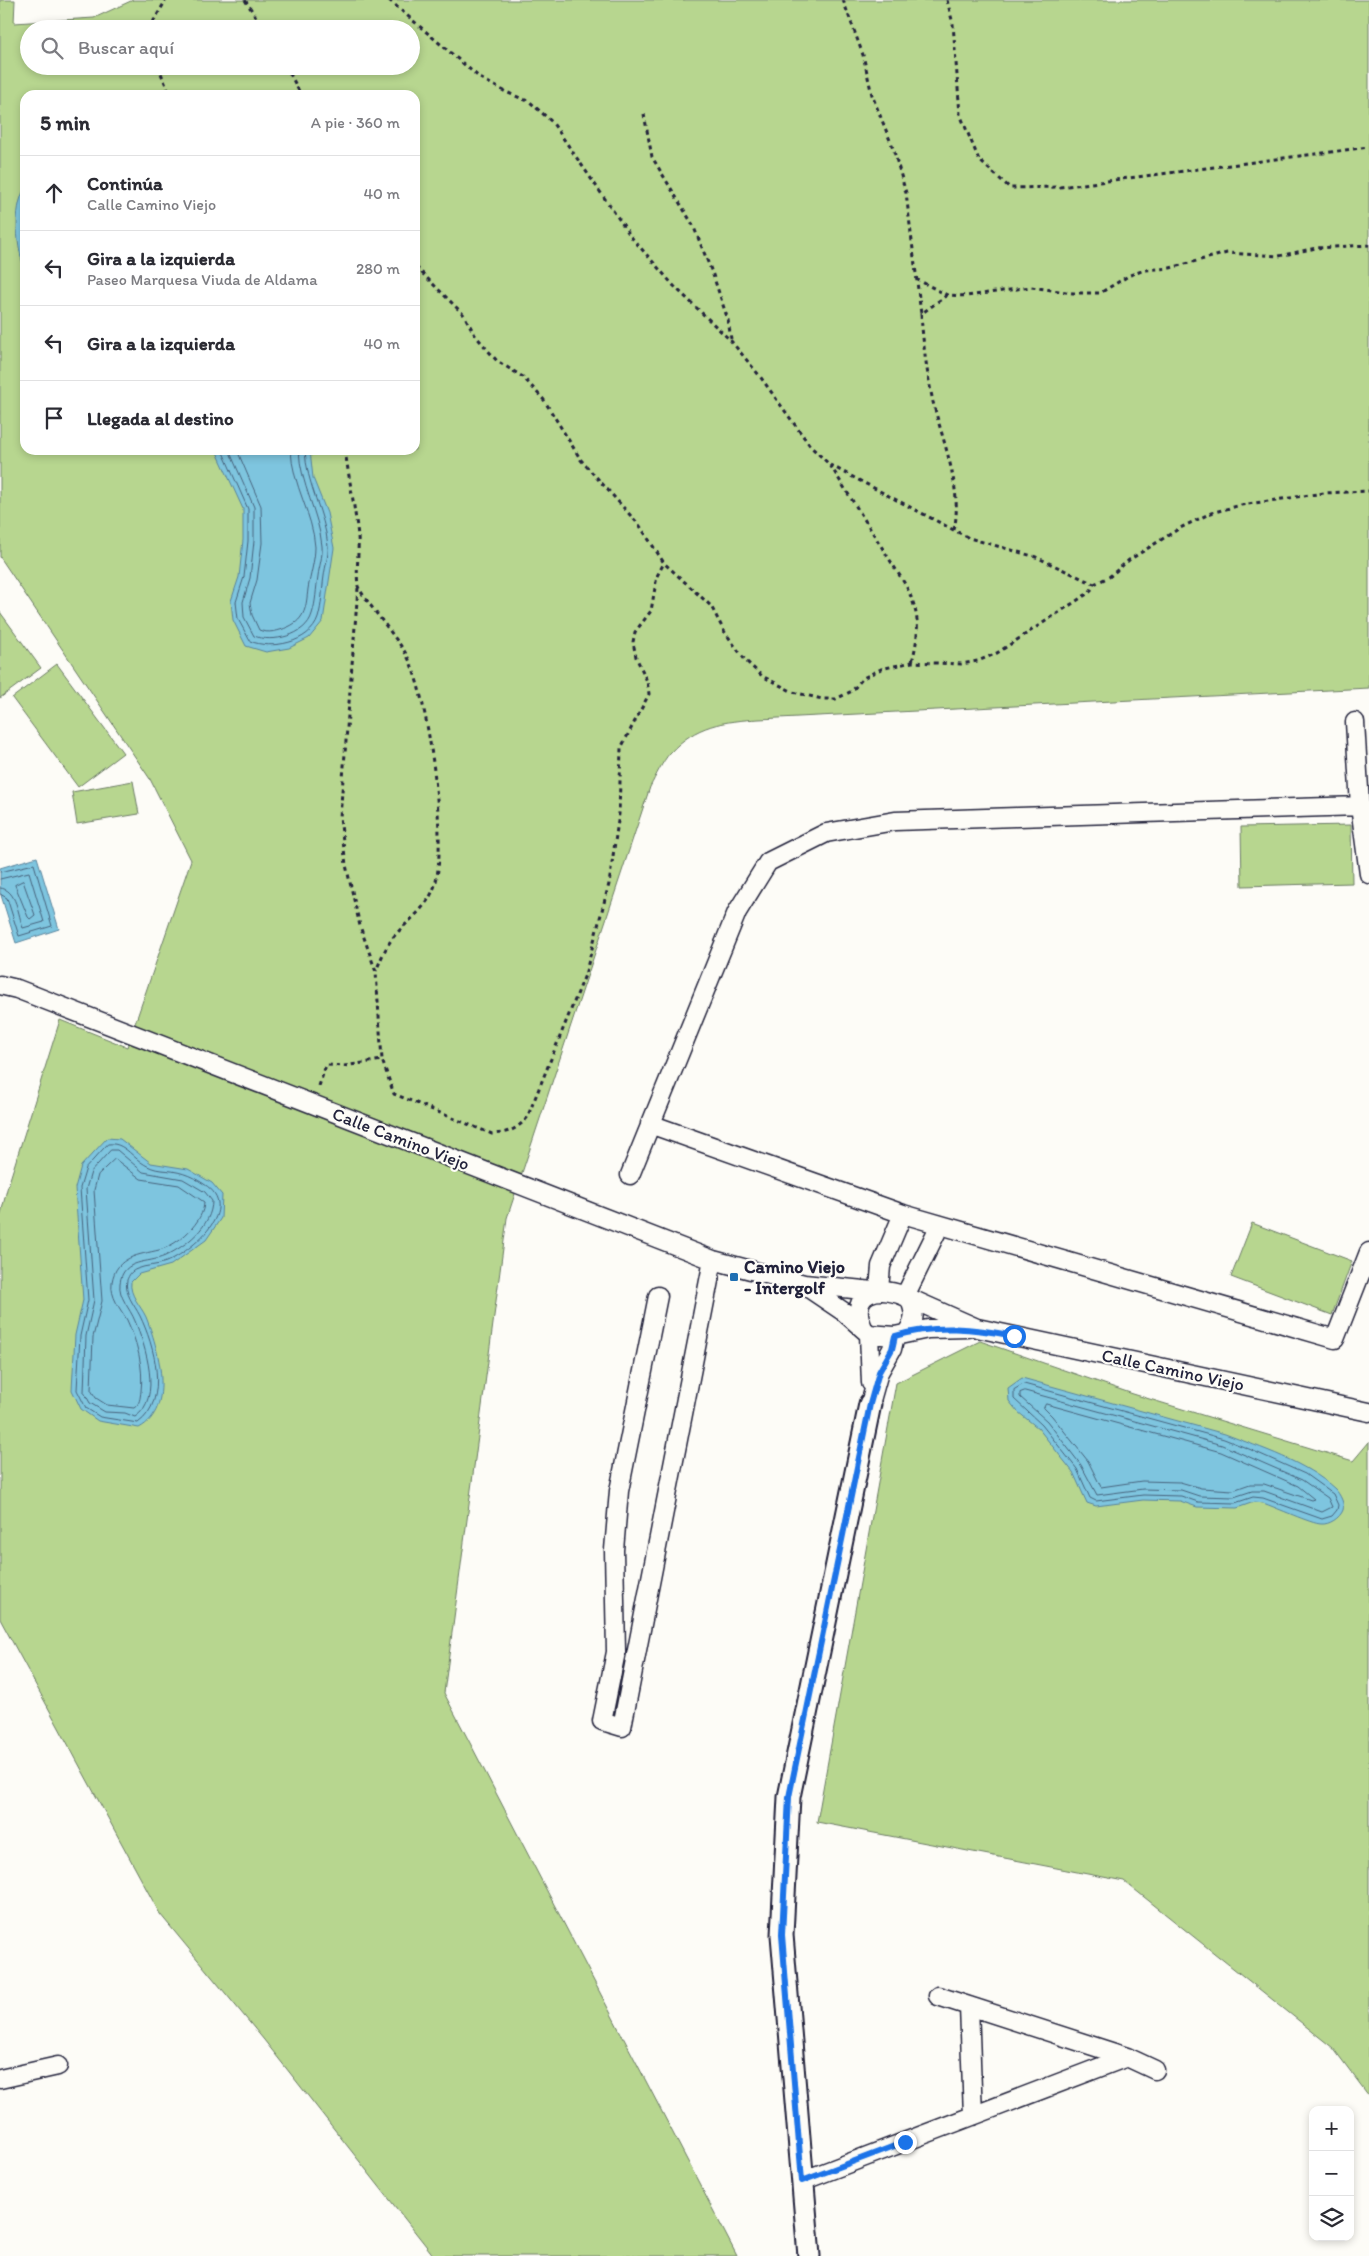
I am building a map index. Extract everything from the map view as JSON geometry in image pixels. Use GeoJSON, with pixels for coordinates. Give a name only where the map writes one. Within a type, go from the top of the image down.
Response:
{"type":"FeatureCollection","features":[{"type":"Feature","properties":{"kind":"street"},"geometry":{"type":"LineString","coordinates":[[1355,722],[1360,806],[1369,874]]}},
{"type":"Feature","properties":{"kind":"street"},"geometry":{"type":"LineString","coordinates":[[630,1175],[737,912],[768,862],[826,833],[895,822],[1360,806]]}},
{"type":"Feature","properties":{"kind":"street","name":"Calle Camino Viejo"},"geometry":{"type":"LineString","coordinates":[[0,985],[17,989],[713,1260],[804,1284],[876,1290]]}},
{"type":"Feature","properties":{"kind":"street"},"geometry":{"type":"LineString","coordinates":[[650,1124],[903,1214],[1335,1339],[1369,1252]]}},
{"type":"Feature","properties":{"kind":"street"},"geometry":{"type":"LineString","coordinates":[[876,1290],[881,1266],[903,1214]]}},
{"type":"Feature","properties":{"kind":"street"},"geometry":{"type":"LineString","coordinates":[[907,1297],[940,1225]]}},
{"type":"Feature","properties":{"kind":"street"},"geometry":{"type":"LineString","coordinates":[[658,1296],[619,1491],[617,1511],[614,1550],[616,1652],[602,1721],[622,1727],[713,1260]]}},
{"type":"Feature","properties":{"kind":"street","name":"Calle Camino Viejo"},"geometry":{"type":"LineString","coordinates":[[804,1284],[866,1331]]}},
{"type":"Feature","properties":{"kind":"street"},"geometry":{"type":"LineString","coordinates":[[809,2256],[782,1935],[789,1797],[870,1404],[879,1372],[901,1334],[913,1324],[914,1310],[907,1297],[892,1291],[876,1290],[865,1297],[860,1306],[859,1319],[866,1331],[870,1404]]}},
{"type":"Feature","properties":{"kind":"street","name":"Calle Camino Viejo"},"geometry":{"type":"LineString","coordinates":[[907,1297],[977,1328],[1369,1412]]}},
{"type":"Feature","properties":{"kind":"street","name":"Calle Camino Viejo"},"geometry":{"type":"LineString","coordinates":[[901,1334],[928,1329],[977,1328]]}},
{"type":"Feature","properties":{"kind":"street"},"geometry":{"type":"LineString","coordinates":[[866,1331],[901,1334]]}},
{"type":"Feature","properties":{"kind":"street"},"geometry":{"type":"LineString","coordinates":[[938,1996],[1127,2057],[1154,2070]]}},
{"type":"Feature","properties":{"kind":"street"},"geometry":{"type":"LineString","coordinates":[[969,2006],[973,2116]]}},
{"type":"Feature","properties":{"kind":"street"},"geometry":{"type":"LineString","coordinates":[[802,2181],[1127,2057]]}},
{"type":"Feature","properties":{"kind":"street"},"geometry":{"type":"LineString","coordinates":[[0,2079],[58,2066]]}},
{"type":"Feature","properties":{"kind":"path"},"geometry":{"type":"LineString","coordinates":[[154,20],[166,0]]}},
{"type":"Feature","properties":{"kind":"path"},"geometry":{"type":"LineString","coordinates":[[245,0],[258,20]]}},
{"type":"Feature","properties":{"kind":"path"},"geometry":{"type":"LineString","coordinates":[[389,0],[412,20]]}},
{"type":"Feature","properties":{"kind":"path"},"geometry":{"type":"LineString","coordinates":[[843,0],[863,55],[872,95],[893,148],[906,192],[921,314],[923,347],[933,399],[957,500],[954,530]]}},
{"type":"Feature","properties":{"kind":"path"},"geometry":{"type":"LineString","coordinates":[[947,0],[953,24],[960,114],[979,160],[1010,188],[1060,187],[1369,147]]}},
{"type":"Feature","properties":{"kind":"path"},"geometry":{"type":"LineString","coordinates":[[420,27],[480,78],[530,102],[552,122],[632,238],[674,286],[731,341],[759,375],[810,447],[830,465],[954,530],[987,545],[1036,558],[1094,584]]}},
{"type":"Feature","properties":{"kind":"path"},"geometry":{"type":"LineString","coordinates":[[162,75],[168,90]]}},
{"type":"Feature","properties":{"kind":"path"},"geometry":{"type":"LineString","coordinates":[[291,75],[298,90]]}},
{"type":"Feature","properties":{"kind":"path"},"geometry":{"type":"LineString","coordinates":[[644,114],[652,157],[693,225],[728,320],[731,341]]}},
{"type":"Feature","properties":{"kind":"path"},"geometry":{"type":"LineString","coordinates":[[916,279],[947,295],[967,296],[1031,287],[1073,293],[1100,293],[1130,275],[1145,270],[1170,268],[1227,253],[1279,256],[1316,248],[1369,245]]}},
{"type":"Feature","properties":{"kind":"path"},"geometry":{"type":"LineString","coordinates":[[420,271],[464,316],[475,335],[497,361],[522,377],[544,400],[581,460],[640,526],[664,563],[711,606],[724,631],[745,660],[762,676],[793,692],[822,699],[836,699],[852,691],[863,678],[881,669],[912,662],[961,664],[997,653],[1090,592],[1094,584],[1109,577],[1130,560],[1180,528],[1211,513],[1241,505],[1324,492],[1369,491]]}},
{"type":"Feature","properties":{"kind":"path"},"geometry":{"type":"LineString","coordinates":[[921,314],[947,295]]}},
{"type":"Feature","properties":{"kind":"path"},"geometry":{"type":"LineString","coordinates":[[346,455],[358,537],[358,588],[340,817],[346,865],[360,926],[376,972],[382,1060],[394,1094],[406,1101],[492,1134],[506,1133],[518,1128],[526,1118],[584,975],[609,884],[619,814],[621,748],[649,694],[647,681],[636,657],[633,642],[635,632],[645,622],[651,611],[657,576],[664,563]]}},
{"type":"Feature","properties":{"kind":"path"},"geometry":{"type":"LineString","coordinates":[[830,465],[916,604],[919,626],[912,662]]}},
{"type":"Feature","properties":{"kind":"path"},"geometry":{"type":"LineString","coordinates":[[358,588],[406,653],[414,669],[430,745],[439,813],[439,855],[436,883],[428,900],[395,935],[385,951],[376,972]]}},
{"type":"Feature","properties":{"kind":"path"},"geometry":{"type":"LineString","coordinates":[[314,1105],[326,1065],[344,1066],[382,1060]]}},
{"type":"Feature","properties":{"kind":"green space"},"geometry":{"type":"Polygon","coordinates":[[[0,0],[15,0],[14,23],[20,23],[20,75],[420,75],[420,20],[62,20],[94,18],[133,0],[1369,0],[1369,688],[746,720],[711,726],[690,736],[670,753],[650,787],[507,1218],[444,1693],[737,2256],[434,2256],[264,2040],[160,1914],[0,1619],[0,1218],[7,1189],[60,1020],[127,1047],[191,860],[150,779],[0,557],[0,0]]]}},
{"type":"Feature","properties":{"kind":"green space"},"geometry":{"type":"Polygon","coordinates":[[[0,612],[41,668],[0,698],[0,612]]]}},
{"type":"Feature","properties":{"kind":"green space"},"geometry":{"type":"Polygon","coordinates":[[[57,664],[123,753],[78,787],[12,698],[57,664]]]}},
{"type":"Feature","properties":{"kind":"green space"},"geometry":{"type":"Polygon","coordinates":[[[133,781],[139,814],[77,824],[72,792],[133,781]]]}},
{"type":"Feature","properties":{"kind":"green space"},"geometry":{"type":"Polygon","coordinates":[[[1351,825],[1352,883],[1242,886],[1241,827],[1351,825]]]}},
{"type":"Feature","properties":{"kind":"green space"},"geometry":{"type":"Polygon","coordinates":[[[1252,1223],[1352,1261],[1332,1315],[1231,1277],[1252,1223]]]}},
{"type":"Feature","properties":{"kind":"green space"},"geometry":{"type":"Polygon","coordinates":[[[980,1341],[1133,1394],[1353,1461],[1369,1442],[1369,2096],[1333,2048],[1124,1881],[817,1822],[896,1383],[980,1341]]]}},
{"type":"Feature","properties":{"kind":"water"},"geometry":{"type":"Polygon","coordinates":[[[20,200],[20,251],[17,229],[20,200]]]}},
{"type":"Feature","properties":{"kind":"water"},"geometry":{"type":"Polygon","coordinates":[[[218,455],[311,455],[313,478],[327,513],[334,548],[323,621],[309,638],[289,648],[266,652],[246,646],[233,620],[231,601],[239,577],[243,540],[243,509],[218,455]]]}},
{"type":"Feature","properties":{"kind":"water"},"geometry":{"type":"Polygon","coordinates":[[[37,857],[59,929],[16,943],[0,892],[0,868],[37,857]]]}},
{"type":"Feature","properties":{"kind":"water"},"geometry":{"type":"Polygon","coordinates":[[[107,1138],[120,1139],[151,1163],[188,1169],[212,1183],[222,1195],[221,1218],[206,1240],[171,1265],[139,1274],[131,1282],[134,1296],[151,1330],[159,1360],[161,1377],[161,1392],[157,1407],[150,1419],[139,1428],[98,1421],[81,1409],[72,1390],[75,1335],[83,1300],[75,1188],[81,1166],[107,1138]]]}},
{"type":"Feature","properties":{"kind":"water"},"geometry":{"type":"Polygon","coordinates":[[[1022,1378],[1225,1434],[1268,1450],[1297,1463],[1323,1479],[1339,1494],[1343,1502],[1343,1510],[1334,1520],[1321,1524],[1263,1503],[1254,1502],[1237,1508],[1197,1507],[1180,1501],[1143,1500],[1096,1506],[1087,1503],[1073,1472],[1038,1428],[1018,1412],[1009,1401],[1008,1388],[1022,1378]]]}},
{"type":"Feature","properties":{"kind":"place","name":"Camino Viejo - Intergolf"},"geometry":{"type":"Point","coordinates":[734,1277]}},
{"type":"Feature","properties":{"kind":"route"},"geometry":{"type":"LineString","coordinates":[[905,2142],[802,2181],[782,1935],[789,1797],[870,1404],[879,1372],[892,1349],[895,1336],[928,1329],[977,1328],[1014,1336]]}}]}
